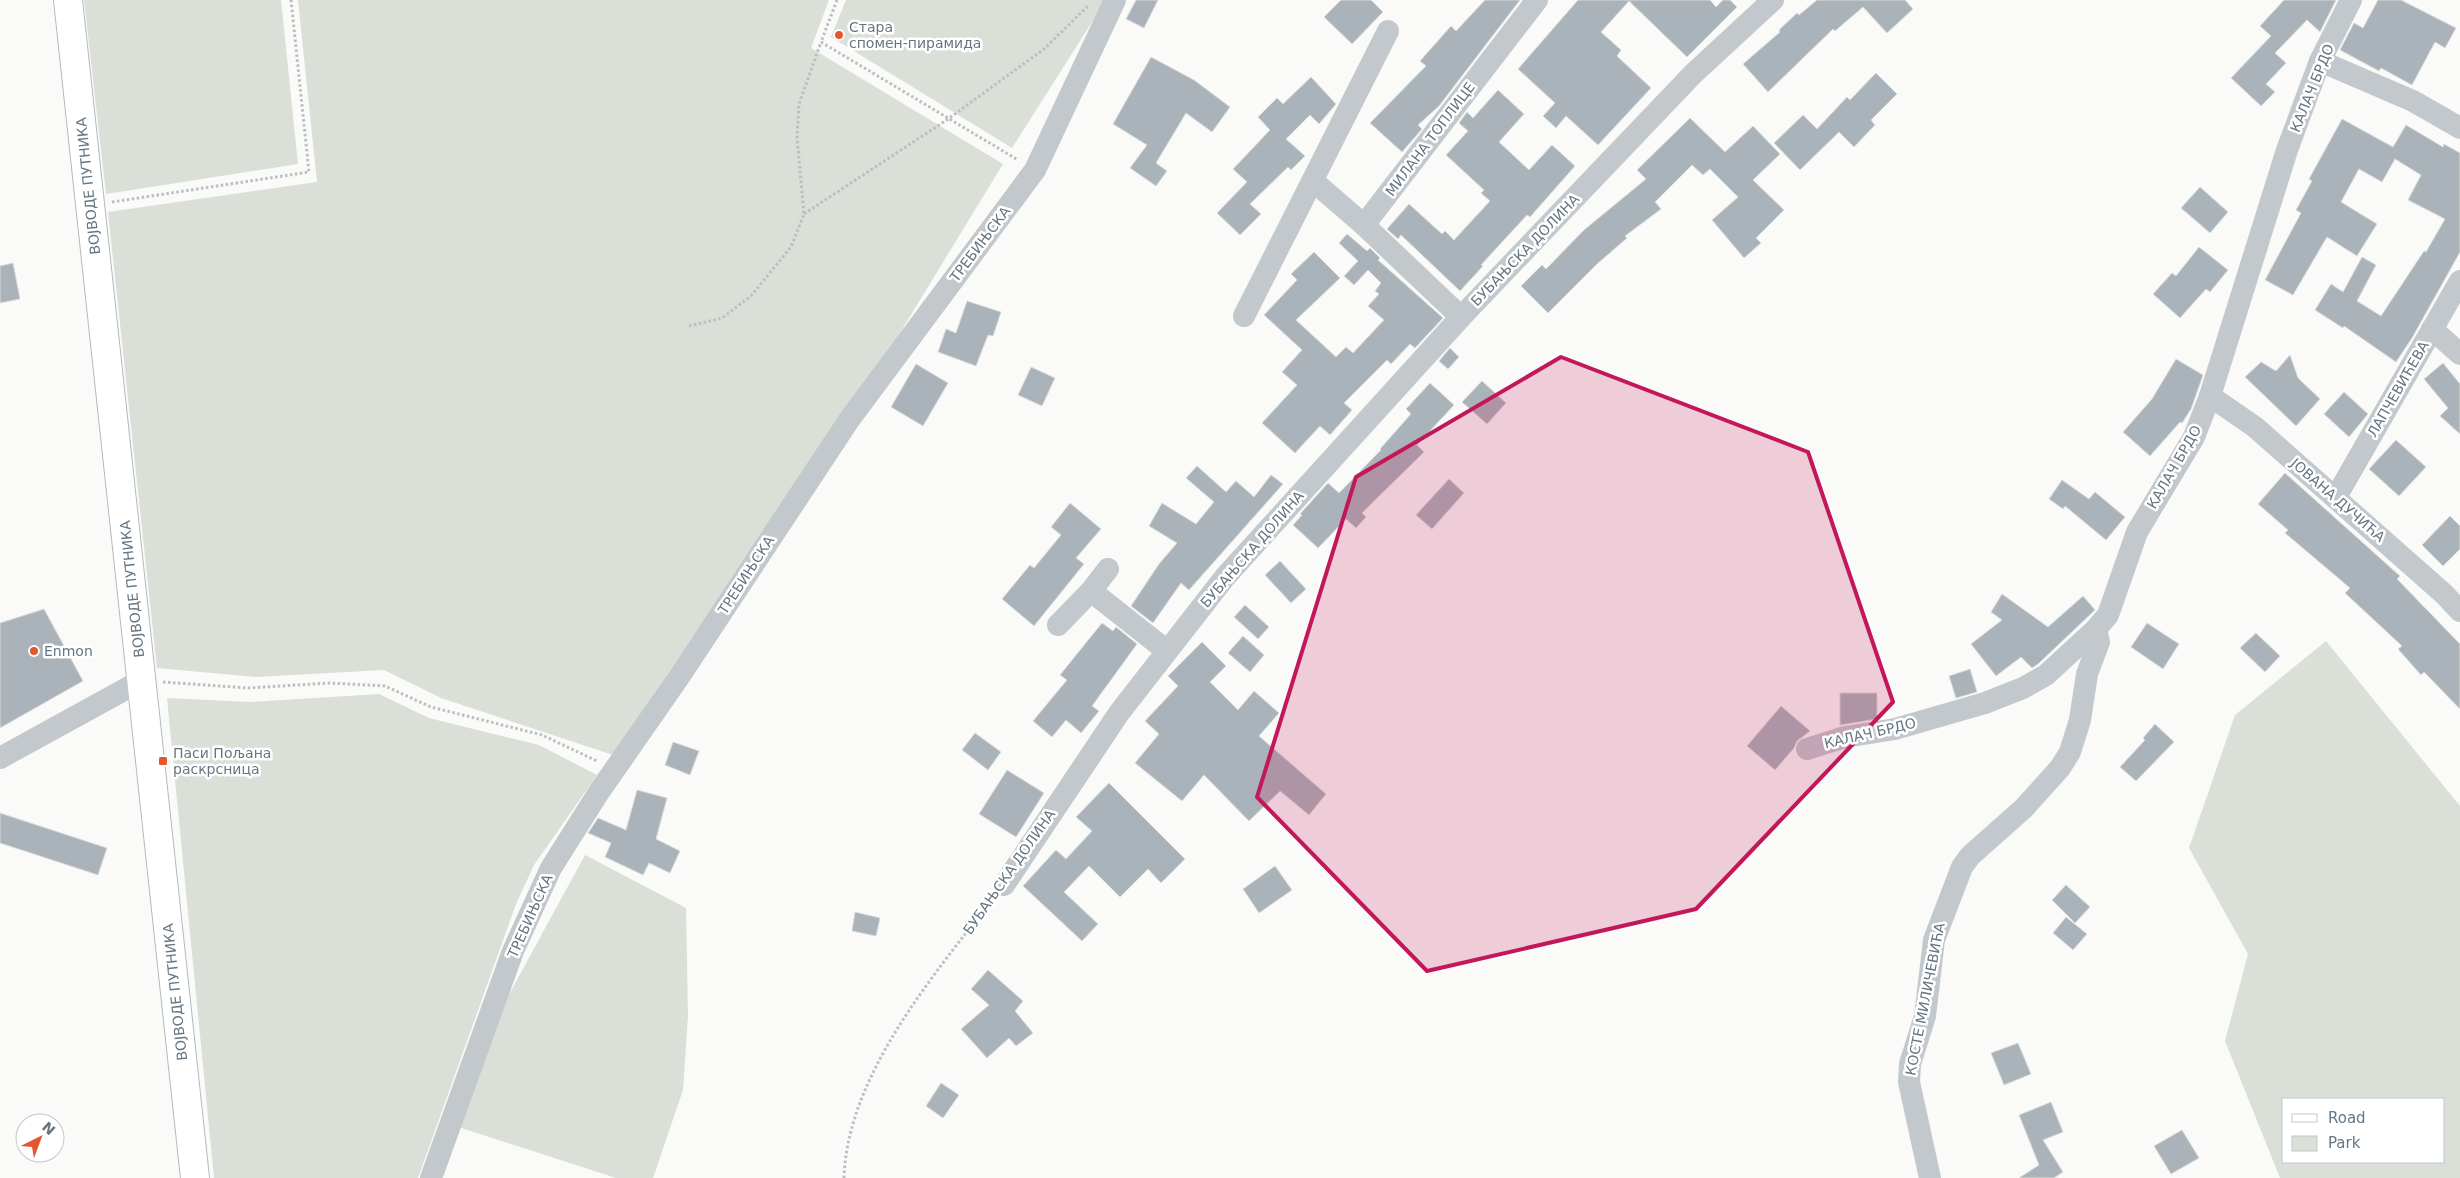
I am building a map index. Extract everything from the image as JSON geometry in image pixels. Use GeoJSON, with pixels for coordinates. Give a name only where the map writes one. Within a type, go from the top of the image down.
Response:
{"type":"FeatureCollection","features":[{"type":"Feature","properties":{"kind":"street","name":"ВОЈВОДЕ ПУТНИКА"},"geometry":{"type":"LineString","coordinates":[[68,0],[195,1178]]}},
{"type":"Feature","properties":{"kind":"street","name":"ТРЕБИЊСКА"},"geometry":{"type":"LineString","coordinates":[[431,1178],[513,951],[530,910],[552,868],[615,769],[679,677],[849,420],[1035,170],[1115,0]]}},
{"type":"Feature","properties":{"kind":"street","name":"МИЛАНА ТОПЛИЦЕ"},"geometry":{"type":"LineString","coordinates":[[1364,225],[1537,0]]}},
{"type":"Feature","properties":{"kind":"street","name":"БУБАЊСКА ДОЛИНА"},"geometry":{"type":"LineString","coordinates":[[1004,885],[1092,752],[1225,577],[1461,317],[1693,74],[1774,0]]}},
{"type":"Feature","properties":{"kind":"street","name":"КАЛАЧ БРДО"},"geometry":{"type":"LineString","coordinates":[[1807,749],[1844,737],[1895,729],[1985,703],[2016,690],[2046,675],[2096,629],[2108,615],[2114,604],[2117,587],[2137,532],[2194,436],[2210,396],[2275,186],[2320,61],[2351,0]]}},
{"type":"Feature","properties":{"kind":"street"},"geometry":{"type":"LineString","coordinates":[[1244,316],[1314,181],[1388,31]]}},
{"type":"Feature","properties":{"kind":"street"},"geometry":{"type":"LineString","coordinates":[[2320,61],[2413,101],[2460,128]]}},
{"type":"Feature","properties":{"kind":"street"},"geometry":{"type":"LineString","coordinates":[[1314,181],[1364,225],[1461,317]]}},
{"type":"Feature","properties":{"kind":"street","name":"ЛАПЧЕВИЋЕВА"},"geometry":{"type":"LineString","coordinates":[[2336,497],[2460,281]]}},
{"type":"Feature","properties":{"kind":"street"},"geometry":{"type":"LineString","coordinates":[[2432,329],[2460,354]]}},
{"type":"Feature","properties":{"kind":"street","name":"ЈОВАНА ДУЧИЋА"},"geometry":{"type":"LineString","coordinates":[[2210,396],[2255,427],[2336,497],[2444,594],[2460,611]]}},
{"type":"Feature","properties":{"kind":"street"},"geometry":{"type":"LineString","coordinates":[[1058,625],[1091,591],[1108,569]]}},
{"type":"Feature","properties":{"kind":"street"},"geometry":{"type":"LineString","coordinates":[[1091,591],[1167,651]]}},
{"type":"Feature","properties":{"kind":"street","name":"КОСТЕ МИЛИЧЕВИЋА"},"geometry":{"type":"LineString","coordinates":[[1930,1178],[1909,1082],[1910,1064],[1925,1016],[1934,940],[1962,867],[1970,856],[2024,808],[2060,768],[2070,752],[2080,720],[2087,674],[2099,642],[2096,629]]}},
{"type":"Feature","properties":{"kind":"street"},"geometry":{"type":"LineString","coordinates":[[0,758],[142,680]]}},
{"type":"Feature","properties":{"kind":"path"},"geometry":{"type":"LineString","coordinates":[[90,206],[309,172],[290,0]]}},
{"type":"Feature","properties":{"kind":"path"},"geometry":{"type":"LineString","coordinates":[[689,326],[722,318],[751,296],[791,247],[804,214],[797,137],[799,104],[837,0]]}},
{"type":"Feature","properties":{"kind":"path"},"geometry":{"type":"LineString","coordinates":[[804,214],[948,119],[1044,49],[1094,0]]}},
{"type":"Feature","properties":{"kind":"path"},"geometry":{"type":"LineString","coordinates":[[821,42],[1035,170]]}},
{"type":"Feature","properties":{"kind":"path"},"geometry":{"type":"LineString","coordinates":[[142,680],[248,688],[330,683],[385,686],[431,707],[542,736],[615,769]]}},
{"type":"Feature","properties":{"kind":"path","name":"БУБАЊСКА ДОЛИНА"},"geometry":{"type":"LineString","coordinates":[[844,1178],[851,1127],[867,1084],[929,980],[1004,885]]}},
{"type":"Feature","properties":{"kind":"highlighted area"},"geometry":{"type":"Polygon","coordinates":[[[1561,357],[1808,452],[1893,702],[1696,909],[1427,971],[1257,797],[1356,477],[1561,357]]]}},
{"type":"Feature","properties":{"kind":"green space"},"geometry":{"type":"Polygon","coordinates":[[[84,0],[281,0],[298,164],[106,194],[84,0]]]}},
{"type":"Feature","properties":{"kind":"green space"},"geometry":{"type":"Polygon","coordinates":[[[298,0],[829,0],[811,48],[1003,164],[873,377],[758,539],[613,755],[441,698],[384,670],[256,677],[157,668],[108,212],[317,182],[298,0]]]}},
{"type":"Feature","properties":{"kind":"green space"},"geometry":{"type":"Polygon","coordinates":[[[846,0],[1106,0],[1012,148],[831,37],[846,0]]]}},
{"type":"Feature","properties":{"kind":"green space"},"geometry":{"type":"Polygon","coordinates":[[[2326,641],[2460,806],[2460,1178],[2280,1178],[2225,1041],[2248,954],[2189,848],[2235,715],[2326,641]]]}},
{"type":"Feature","properties":{"kind":"green space"},"geometry":{"type":"Polygon","coordinates":[[[379,694],[429,718],[539,745],[597,775],[534,865],[516,904],[418,1178],[214,1178],[167,698],[251,702],[379,694]]]}},
{"type":"Feature","properties":{"kind":"green space"},"geometry":{"type":"Polygon","coordinates":[[[585,855],[686,908],[688,1016],[683,1090],[653,1178],[616,1178],[452,1125],[495,1020],[585,855]]]}},
{"type":"Feature","properties":{"kind":"building"},"geometry":{"type":"Polygon","coordinates":[[[1136,0],[1158,0],[1144,28],[1126,19],[1136,0]]]}},
{"type":"Feature","properties":{"kind":"building"},"geometry":{"type":"Polygon","coordinates":[[[1341,0],[1371,0],[1383,12],[1352,44],[1324,17],[1341,0]]]}},
{"type":"Feature","properties":{"kind":"building"},"geometry":{"type":"Polygon","coordinates":[[[1485,0],[1520,0],[1439,106],[1418,125],[1422,129],[1402,152],[1370,123],[1426,66],[1420,61],[1451,26],[1456,31],[1485,0]]]}},
{"type":"Feature","properties":{"kind":"building"},"geometry":{"type":"Polygon","coordinates":[[[1578,0],[1710,0],[1716,7],[1723,0],[1730,0],[1737,7],[1687,57],[1629,1],[1601,32],[1621,50],[1617,56],[1651,88],[1598,145],[1566,116],[1556,128],[1543,116],[1555,103],[1518,69],[1578,0]]]}},
{"type":"Feature","properties":{"kind":"building"},"geometry":{"type":"Polygon","coordinates":[[[1817,0],[1905,0],[1913,9],[1887,33],[1863,7],[1835,31],[1833,29],[1768,92],[1743,64],[1780,32],[1779,30],[1797,13],[1799,15],[1817,0]]]}},
{"type":"Feature","properties":{"kind":"building"},"geometry":{"type":"Polygon","coordinates":[[[2284,0],[2336,0],[2320,32],[2307,20],[2275,53],[2286,63],[2266,84],[2275,92],[2261,106],[2231,78],[2271,36],[2260,26],[2284,0]]]}},
{"type":"Feature","properties":{"kind":"building"},"geometry":{"type":"Polygon","coordinates":[[[2378,0],[2401,0],[2456,28],[2445,48],[2435,42],[2412,85],[2381,68],[2379,71],[2340,50],[2354,23],[2363,28],[2378,0]]]}},
{"type":"Feature","properties":{"kind":"building"},"geometry":{"type":"Polygon","coordinates":[[[1151,57],[1194,80],[1230,107],[1212,132],[1186,113],[1156,163],[1167,171],[1156,186],[1130,168],[1147,145],[1113,124],[1151,57]]]}},
{"type":"Feature","properties":{"kind":"building"},"geometry":{"type":"Polygon","coordinates":[[[1876,73],[1897,94],[1871,120],[1875,125],[1854,147],[1839,132],[1800,170],[1774,143],[1803,115],[1817,129],[1847,97],[1850,100],[1876,73]]]}},
{"type":"Feature","properties":{"kind":"building"},"geometry":{"type":"Polygon","coordinates":[[[1311,77],[1336,104],[1319,124],[1310,115],[1286,139],[1305,156],[1291,170],[1288,167],[1250,204],[1261,214],[1240,235],[1217,213],[1247,182],[1233,169],[1270,130],[1258,117],[1277,98],[1283,104],[1311,77]]]}},
{"type":"Feature","properties":{"kind":"building"},"geometry":{"type":"Polygon","coordinates":[[[1498,90],[1524,114],[1499,142],[1529,170],[1552,145],[1575,166],[1530,217],[1527,215],[1481,265],[1483,266],[1460,291],[1401,235],[1398,239],[1387,229],[1409,204],[1442,234],[1445,231],[1454,240],[1490,201],[1481,193],[1484,190],[1446,155],[1468,131],[1459,123],[1467,112],[1473,118],[1498,90]]]}},
{"type":"Feature","properties":{"kind":"building"},"geometry":{"type":"Polygon","coordinates":[[[1690,118],[1725,152],[1753,126],[1780,154],[1753,180],[1784,210],[1756,238],[1761,243],[1744,258],[1712,220],[1738,197],[1710,169],[1703,175],[1692,165],[1655,202],[1661,209],[1625,236],[1627,238],[1597,264],[1548,313],[1521,286],[1542,265],[1546,269],[1584,230],[1646,179],[1637,170],[1690,118]]]}},
{"type":"Feature","properties":{"kind":"building"},"geometry":{"type":"Polygon","coordinates":[[[2342,119],[2393,147],[2406,125],[2443,147],[2444,144],[2460,153],[2460,252],[2412,338],[2396,362],[2344,326],[2343,328],[2315,310],[2331,284],[2343,292],[2362,257],[2376,265],[2357,301],[2381,316],[2424,251],[2426,252],[2445,219],[2408,200],[2421,175],[2395,159],[2382,182],[2359,169],[2341,202],[2377,224],[2357,256],[2327,237],[2293,295],[2265,280],[2301,213],[2296,210],[2312,181],[2309,179],[2342,119]]]}},
{"type":"Feature","properties":{"kind":"building"},"geometry":{"type":"Polygon","coordinates":[[[2200,187],[2228,212],[2210,233],[2181,208],[2200,187]]]}},
{"type":"Feature","properties":{"kind":"building"},"geometry":{"type":"Polygon","coordinates":[[[1347,234],[1367,251],[1370,248],[1380,258],[1378,260],[1443,318],[1415,348],[1410,344],[1391,364],[1387,360],[1344,403],[1352,410],[1330,435],[1320,426],[1295,453],[1262,423],[1297,385],[1282,372],[1302,350],[1264,315],[1297,280],[1291,274],[1314,252],[1340,278],[1296,320],[1336,357],[1346,347],[1353,353],[1384,320],[1368,306],[1379,294],[1375,291],[1381,283],[1368,270],[1354,285],[1344,276],[1358,261],[1339,243],[1347,234]]]}},
{"type":"Feature","properties":{"kind":"building"},"geometry":{"type":"Polygon","coordinates":[[[2199,247],[2228,270],[2210,292],[2206,289],[2180,318],[2153,294],[2172,273],[2176,276],[2199,247]]]}},
{"type":"Feature","properties":{"kind":"building"},"geometry":{"type":"Polygon","coordinates":[[[13,263],[20,299],[0,303],[0,266],[13,263]]]}},
{"type":"Feature","properties":{"kind":"building"},"geometry":{"type":"Polygon","coordinates":[[[967,301],[1001,312],[993,336],[988,335],[976,366],[938,352],[946,329],[956,333],[967,301]]]}},
{"type":"Feature","properties":{"kind":"building"},"geometry":{"type":"Polygon","coordinates":[[[1450,348],[1459,357],[1448,369],[1439,361],[1450,348]]]}},
{"type":"Feature","properties":{"kind":"building"},"geometry":{"type":"Polygon","coordinates":[[[2290,355],[2298,378],[2320,399],[2296,426],[2245,377],[2261,362],[2276,371],[2290,355]]]}},
{"type":"Feature","properties":{"kind":"building"},"geometry":{"type":"Polygon","coordinates":[[[2176,359],[2203,375],[2191,409],[2182,423],[2180,422],[2150,456],[2123,432],[2152,399],[2176,359]]]}},
{"type":"Feature","properties":{"kind":"building"},"geometry":{"type":"Polygon","coordinates":[[[2443,363],[2460,384],[2460,434],[2440,416],[2448,408],[2424,379],[2443,363]]]}},
{"type":"Feature","properties":{"kind":"building"},"geometry":{"type":"Polygon","coordinates":[[[916,364],[948,383],[923,426],[891,407],[916,364]]]}},
{"type":"Feature","properties":{"kind":"building"},"geometry":{"type":"Polygon","coordinates":[[[1031,367],[1055,378],[1042,406],[1018,395],[1031,367]]]}},
{"type":"Feature","properties":{"kind":"building"},"geometry":{"type":"Polygon","coordinates":[[[1482,381],[1506,403],[1487,424],[1462,402],[1482,381]]]}},
{"type":"Feature","properties":{"kind":"building"},"geometry":{"type":"Polygon","coordinates":[[[1430,383],[1454,405],[1417,445],[1424,452],[1362,513],[1366,517],[1356,528],[1346,519],[1318,548],[1293,525],[1302,515],[1300,514],[1328,483],[1339,493],[1381,450],[1411,414],[1406,409],[1430,383]]]}},
{"type":"Feature","properties":{"kind":"building"},"geometry":{"type":"Polygon","coordinates":[[[2344,392],[2368,414],[2349,437],[2324,414],[2344,392]]]}},
{"type":"Feature","properties":{"kind":"building"},"geometry":{"type":"Polygon","coordinates":[[[2396,440],[2426,467],[2399,496],[2369,469],[2396,440]]]}},
{"type":"Feature","properties":{"kind":"building"},"geometry":{"type":"Polygon","coordinates":[[[1197,466],[1226,492],[1236,481],[1254,497],[1271,475],[1283,484],[1189,590],[1181,583],[1153,623],[1131,606],[1159,564],[1177,543],[1149,526],[1162,503],[1196,524],[1214,502],[1186,478],[1197,466]]]}},
{"type":"Feature","properties":{"kind":"building"},"geometry":{"type":"Polygon","coordinates":[[[2285,473],[2400,576],[2397,579],[2460,644],[2460,709],[2424,672],[2421,675],[2398,649],[2402,646],[2345,593],[2350,588],[2285,533],[2288,530],[2258,504],[2285,473]]]}},
{"type":"Feature","properties":{"kind":"building"},"geometry":{"type":"Polygon","coordinates":[[[1449,479],[1464,493],[1432,529],[1416,515],[1449,479]]]}},
{"type":"Feature","properties":{"kind":"building"},"geometry":{"type":"Polygon","coordinates":[[[2062,480],[2089,499],[2095,492],[2125,517],[2106,540],[2065,506],[2063,509],[2049,499],[2062,480]]]}},
{"type":"Feature","properties":{"kind":"building"},"geometry":{"type":"Polygon","coordinates":[[[1070,503],[1101,529],[1076,558],[1084,564],[1034,626],[1002,599],[1030,565],[1034,568],[1061,535],[1051,527],[1070,503]]]}},
{"type":"Feature","properties":{"kind":"building"},"geometry":{"type":"Polygon","coordinates":[[[2450,516],[2460,526],[2460,549],[2443,566],[2422,545],[2450,516]]]}},
{"type":"Feature","properties":{"kind":"building"},"geometry":{"type":"Polygon","coordinates":[[[1280,561],[1306,589],[1291,603],[1265,575],[1280,561]]]}},
{"type":"Feature","properties":{"kind":"building"},"geometry":{"type":"Polygon","coordinates":[[[2002,594],[2048,627],[2083,596],[2095,610],[2032,668],[2021,657],[1996,676],[1971,644],[2002,620],[1991,612],[2002,594]]]}},
{"type":"Feature","properties":{"kind":"building"},"geometry":{"type":"Polygon","coordinates":[[[1245,605],[1269,627],[1258,639],[1234,617],[1245,605]]]}},
{"type":"Feature","properties":{"kind":"building","name":"Enmon"},"geometry":{"type":"Polygon","coordinates":[[[44,609],[83,681],[0,728],[0,623],[44,609]]]}},
{"type":"Feature","properties":{"kind":"building"},"geometry":{"type":"Polygon","coordinates":[[[1102,623],[1113,631],[1116,627],[1137,644],[1092,706],[1099,711],[1081,733],[1066,720],[1052,737],[1033,721],[1067,680],[1060,675],[1102,623]]]}},
{"type":"Feature","properties":{"kind":"building"},"geometry":{"type":"Polygon","coordinates":[[[2147,623],[2179,644],[2163,669],[2131,647],[2147,623]]]}},
{"type":"Feature","properties":{"kind":"building"},"geometry":{"type":"Polygon","coordinates":[[[2256,633],[2280,656],[2265,672],[2240,648],[2256,633]]]}},
{"type":"Feature","properties":{"kind":"building"},"geometry":{"type":"Polygon","coordinates":[[[1243,636],[1264,655],[1250,672],[1228,653],[1243,636]]]}},
{"type":"Feature","properties":{"kind":"building"},"geometry":{"type":"Polygon","coordinates":[[[1202,642],[1226,666],[1210,682],[1238,710],[1254,691],[1279,713],[1259,736],[1326,794],[1309,815],[1280,791],[1249,821],[1204,775],[1182,801],[1135,763],[1159,734],[1145,721],[1178,686],[1168,676],[1202,642]]]}},
{"type":"Feature","properties":{"kind":"building"},"geometry":{"type":"Polygon","coordinates":[[[1970,669],[1977,692],[1956,698],[1949,676],[1970,669]]]}},
{"type":"Feature","properties":{"kind":"building"},"geometry":{"type":"Polygon","coordinates":[[[1840,693],[1877,693],[1877,719],[1840,725],[1840,693]]]}},
{"type":"Feature","properties":{"kind":"building"},"geometry":{"type":"Polygon","coordinates":[[[1781,706],[1810,731],[1797,741],[1794,748],[1775,770],[1747,746],[1781,706]]]}},
{"type":"Feature","properties":{"kind":"building"},"geometry":{"type":"Polygon","coordinates":[[[2155,724],[2174,742],[2136,781],[2120,767],[2145,740],[2143,738],[2155,724]]]}},
{"type":"Feature","properties":{"kind":"building"},"geometry":{"type":"Polygon","coordinates":[[[975,733],[1001,752],[988,770],[962,750],[975,733]]]}},
{"type":"Feature","properties":{"kind":"building"},"geometry":{"type":"Polygon","coordinates":[[[673,742],[699,751],[690,775],[665,765],[673,742]]]}},
{"type":"Feature","properties":{"kind":"building"},"geometry":{"type":"Polygon","coordinates":[[[1007,770],[1044,793],[1016,837],[979,814],[1007,770]]]}},
{"type":"Feature","properties":{"kind":"building"},"geometry":{"type":"Polygon","coordinates":[[[1109,783],[1185,859],[1161,883],[1148,869],[1120,897],[1089,866],[1064,892],[1098,924],[1082,941],[1023,886],[1056,850],[1066,859],[1092,831],[1076,817],[1109,783]]]}},
{"type":"Feature","properties":{"kind":"building"},"geometry":{"type":"Polygon","coordinates":[[[637,790],[667,798],[656,839],[680,851],[670,873],[649,863],[643,875],[605,857],[611,843],[588,833],[598,818],[626,830],[637,790]]]}},
{"type":"Feature","properties":{"kind":"building"},"geometry":{"type":"Polygon","coordinates":[[[0,813],[107,848],[98,875],[0,843],[0,813]]]}},
{"type":"Feature","properties":{"kind":"building"},"geometry":{"type":"Polygon","coordinates":[[[1275,866],[1292,890],[1259,913],[1243,889],[1275,866]]]}},
{"type":"Feature","properties":{"kind":"building"},"geometry":{"type":"Polygon","coordinates":[[[2066,885],[2090,907],[2075,923],[2052,900],[2066,885]]]}},
{"type":"Feature","properties":{"kind":"building"},"geometry":{"type":"Polygon","coordinates":[[[855,912],[880,918],[876,936],[852,931],[855,912]]]}},
{"type":"Feature","properties":{"kind":"building"},"geometry":{"type":"Polygon","coordinates":[[[2066,917],[2087,934],[2073,950],[2053,933],[2066,917]]]}},
{"type":"Feature","properties":{"kind":"building"},"geometry":{"type":"Polygon","coordinates":[[[988,970],[1023,1001],[1015,1011],[1033,1033],[1016,1046],[1009,1038],[987,1058],[961,1029],[989,1005],[971,989],[988,970]]]}},
{"type":"Feature","properties":{"kind":"building"},"geometry":{"type":"Polygon","coordinates":[[[2018,1043],[2031,1074],[2004,1085],[1991,1053],[2018,1043]]]}},
{"type":"Feature","properties":{"kind":"building"},"geometry":{"type":"Polygon","coordinates":[[[941,1083],[959,1095],[943,1118],[926,1106],[941,1083]]]}},
{"type":"Feature","properties":{"kind":"building"},"geometry":{"type":"Polygon","coordinates":[[[2051,1102],[2063,1132],[2043,1140],[2063,1172],[2054,1178],[2019,1178],[2039,1165],[2019,1115],[2051,1102]]]}},
{"type":"Feature","properties":{"kind":"building"},"geometry":{"type":"Polygon","coordinates":[[[2182,1130],[2199,1158],[2171,1174],[2154,1146],[2182,1130]]]}},
{"type":"Feature","properties":{"kind":"place","name":"Стара спомен-пирамида"},"geometry":{"type":"Point","coordinates":[839,35]}},
{"type":"Feature","properties":{"kind":"place","name":"Enmon"},"geometry":{"type":"Point","coordinates":[34,651]}},
{"type":"Feature","properties":{"kind":"place","name":"Паси Пољана раскрсница"},"geometry":{"type":"Point","coordinates":[163,761]}}]}
